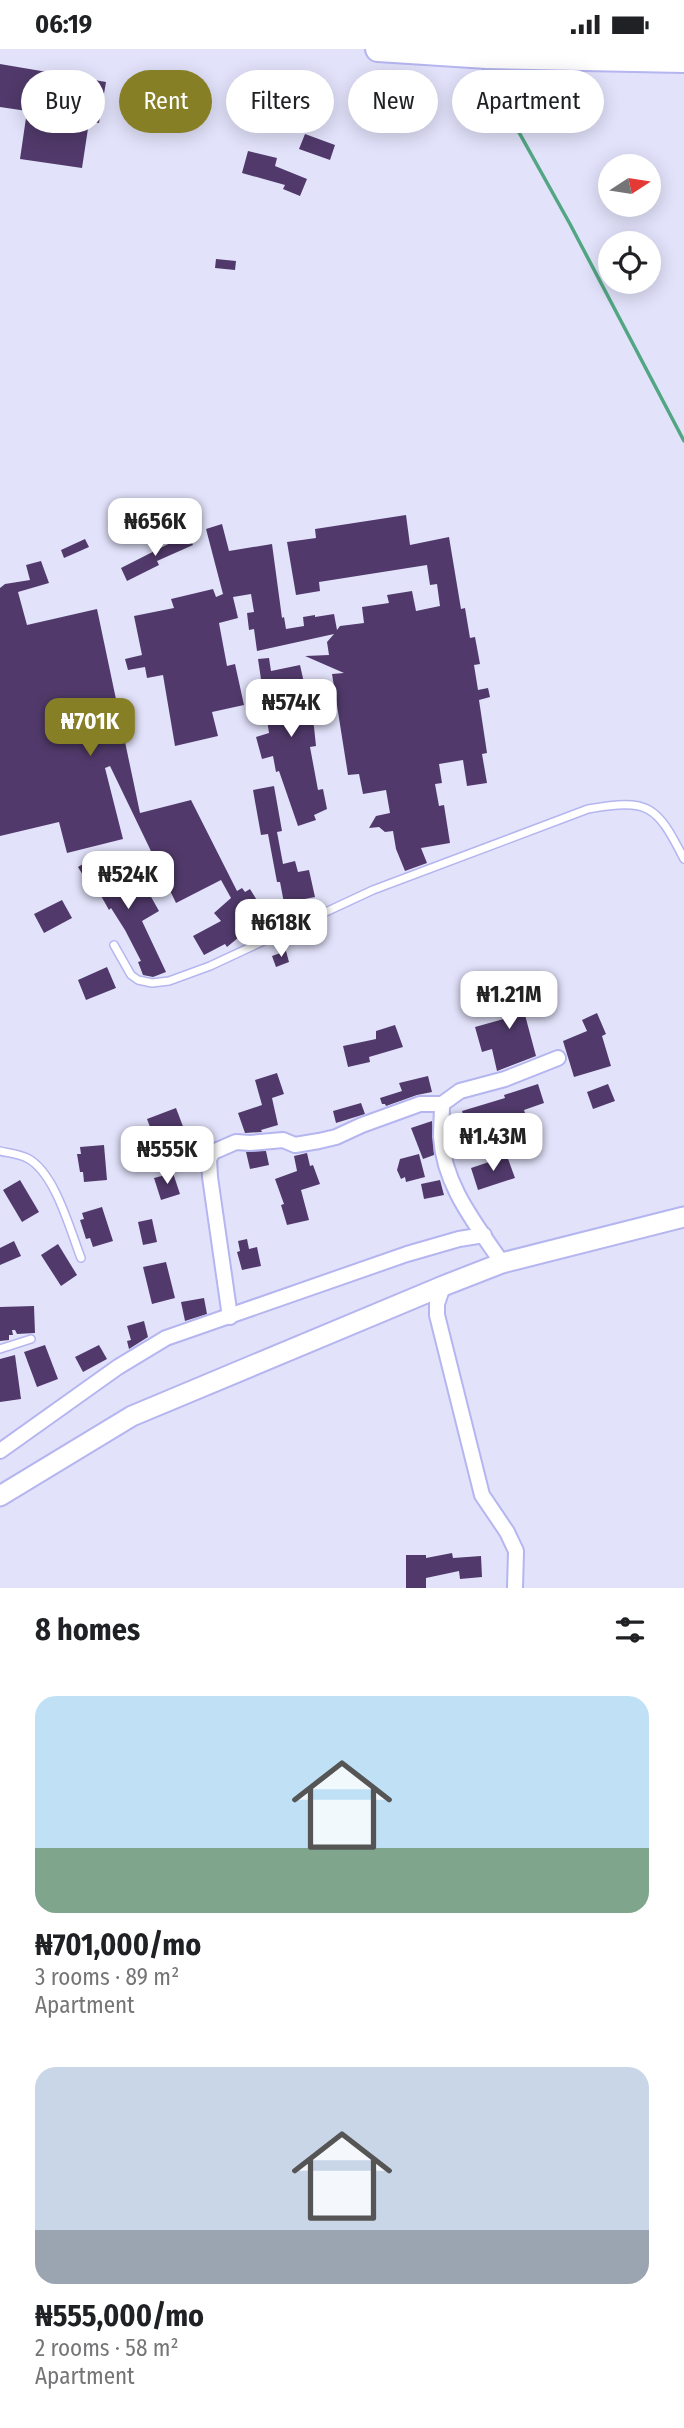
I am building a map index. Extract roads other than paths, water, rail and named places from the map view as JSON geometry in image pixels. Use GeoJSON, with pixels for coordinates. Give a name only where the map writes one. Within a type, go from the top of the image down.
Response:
{"type":"FeatureCollection","features":[{"type":"Feature","properties":{"kind":"highway"},"geometry":{"type":"LineString","coordinates":[[379,49],[487,56],[684,60]]}},
{"type":"Feature","properties":{"kind":"main road"},"geometry":{"type":"LineString","coordinates":[[0,1496],[132,1416],[443,1286],[502,1263],[684,1217]]}},
{"type":"Feature","properties":{"kind":"street"},"geometry":{"type":"LineString","coordinates":[[230,1317],[210,1177],[209,1159],[213,1152],[236,1142],[283,1140],[295,1145],[336,1137],[421,1104],[442,1104],[460,1091],[505,1079],[558,1058]]}},
{"type":"Feature","properties":{"kind":"street"},"geometry":{"type":"LineString","coordinates":[[442,1104],[441,1139],[449,1174],[459,1198],[502,1263]]}},
{"type":"Feature","properties":{"kind":"street"},"geometry":{"type":"LineString","coordinates":[[0,1451],[118,1367],[166,1338],[408,1254],[459,1239],[484,1235]]}},
{"type":"Feature","properties":{"kind":"street"},"geometry":{"type":"LineString","coordinates":[[443,1286],[436,1304],[437,1315],[482,1495],[516,1551],[515,1588]]}},
{"type":"Feature","properties":{"kind":"lane"},"geometry":{"type":"LineString","coordinates":[[114,945],[131,975],[138,980],[152,983],[169,981],[210,966],[373,890],[588,809],[625,803],[646,807],[667,825],[684,859]]}},
{"type":"Feature","properties":{"kind":"lane"},"geometry":{"type":"LineString","coordinates":[[0,1151],[28,1158],[46,1176],[81,1258]]}},
{"type":"Feature","properties":{"kind":"lane"},"geometry":{"type":"LineString","coordinates":[[0,1349],[31,1339]]}},
{"type":"Feature","properties":{"kind":"waterway"},"geometry":{"type":"LineString","coordinates":[[482,66],[570,224],[684,441]]}}]}
